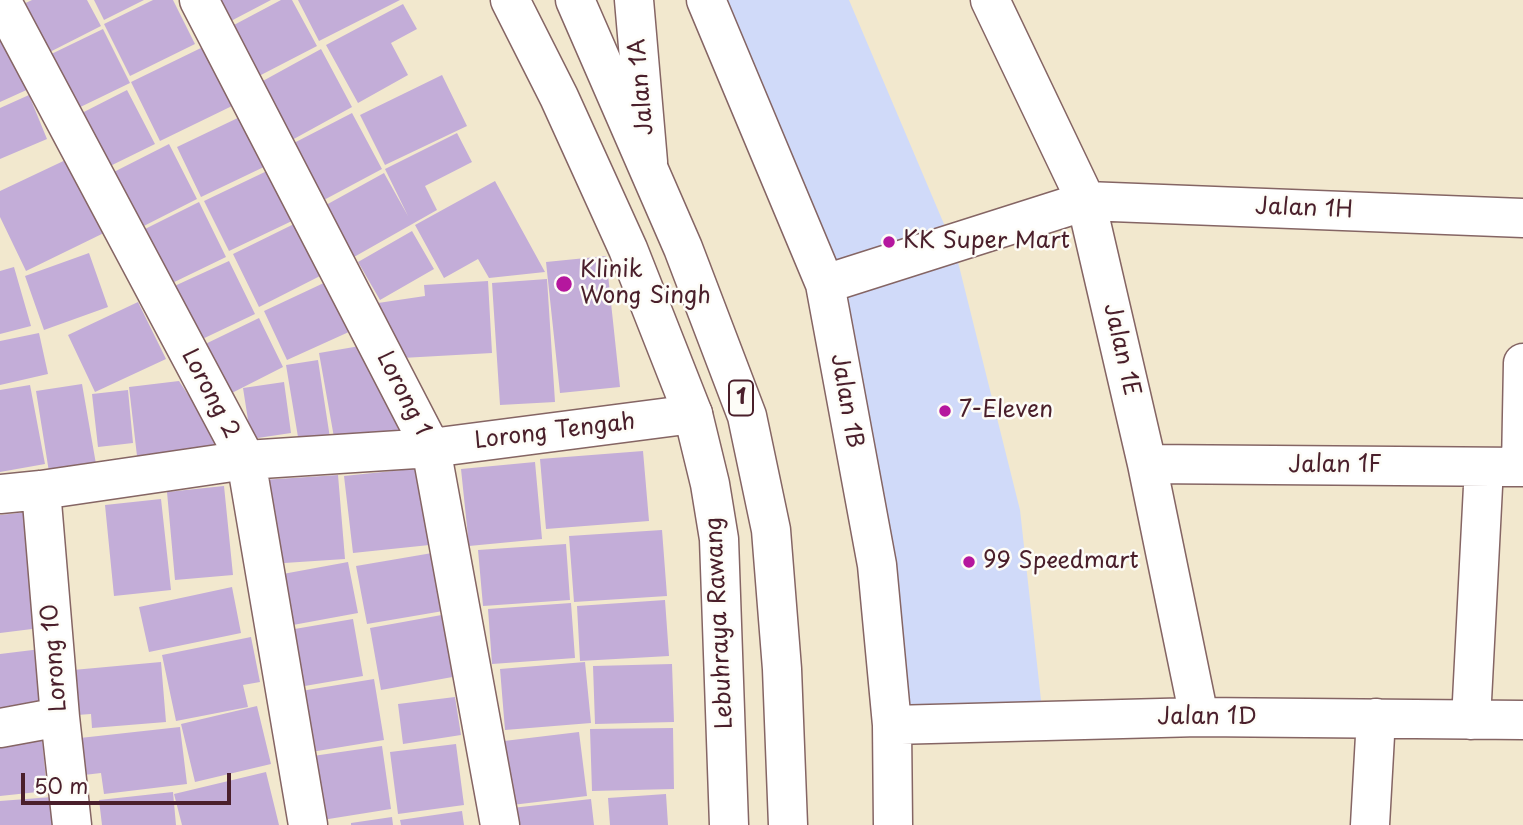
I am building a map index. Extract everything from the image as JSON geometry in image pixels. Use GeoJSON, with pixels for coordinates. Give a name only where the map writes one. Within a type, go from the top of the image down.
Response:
{"type":"FeatureCollection","features":[{"type":"Feature","properties":{"kind":"street","name":"Lorong 2"},"geometry":{"type":"LineString","coordinates":[[1,0],[246,460],[308,825]]}},
{"type":"Feature","properties":{"kind":"street","name":"Lorong 1"},"geometry":{"type":"LineString","coordinates":[[199,0],[431,448],[500,825]]}},
{"type":"Feature","properties":{"kind":"street","name":"Lebuhraya Rawang"},"geometry":{"type":"LineString","coordinates":[[510,0],[559,97],[628,249],[692,414],[710,484],[719,539],[730,825]]}},
{"type":"Feature","properties":{"kind":"street"},"geometry":{"type":"LineString","coordinates":[[556,0],[549,34],[549,54],[559,97]]}},
{"type":"Feature","properties":{"kind":"street","name":"1"},"geometry":{"type":"LineString","coordinates":[[575,0],[707,307],[747,415],[771,530],[782,669],[788,825]]}},
{"type":"Feature","properties":{"kind":"street","name":"Jalan 1A"},"geometry":{"type":"LineString","coordinates":[[635,0],[649,175]]}},
{"type":"Feature","properties":{"kind":"street","name":"Jalan 1B"},"geometry":{"type":"LineString","coordinates":[[706,0],[825,284],[877,565],[892,725],[893,825]]}},
{"type":"Feature","properties":{"kind":"street","name":"Jalan 1E"},"geometry":{"type":"LineString","coordinates":[[990,0],[1086,201],[1147,464],[1199,717]]}},
{"type":"Feature","properties":{"kind":"street","name":"Jalan 1H"},"geometry":{"type":"LineString","coordinates":[[825,284],[1086,201],[1523,218]]}},
{"type":"Feature","properties":{"kind":"street"},"geometry":{"type":"LineString","coordinates":[[1471,720],[1523,363]]}},
{"type":"Feature","properties":{"kind":"street","name":"Lorong Tengah"},"geometry":{"type":"LineString","coordinates":[[0,494],[246,460],[431,448],[692,414]]}},
{"type":"Feature","properties":{"kind":"street","name":"Jalan 1F"},"geometry":{"type":"LineString","coordinates":[[1147,464],[1509,467]]}},
{"type":"Feature","properties":{"kind":"street","name":"Lorong 10"},"geometry":{"type":"LineString","coordinates":[[41,490],[72,825]]}},
{"type":"Feature","properties":{"kind":"street"},"geometry":{"type":"LineString","coordinates":[[0,728],[60,717]]}},
{"type":"Feature","properties":{"kind":"street","name":"Jalan 1D"},"geometry":{"type":"LineString","coordinates":[[892,725],[1199,717],[1523,720]]}},
{"type":"Feature","properties":{"kind":"street"},"geometry":{"type":"LineString","coordinates":[[1370,825],[1376,718]]}},
{"type":"Feature","properties":{"kind":"shaded area"},"geometry":{"type":"Polygon","coordinates":[[[717,0],[849,0],[955,250],[1020,510],[1042,709],[901,714],[837,293],[717,0]]]}},
{"type":"Feature","properties":{"kind":"building"},"geometry":{"type":"Polygon","coordinates":[[[32,0],[87,0],[101,26],[40,57],[15,8],[32,0]]]}},
{"type":"Feature","properties":{"kind":"building"},"geometry":{"type":"Polygon","coordinates":[[[94,0],[144,0],[104,20],[94,0]]]}},
{"type":"Feature","properties":{"kind":"building"},"geometry":{"type":"Polygon","coordinates":[[[153,0],[173,0],[195,44],[130,76],[104,24],[153,0]]]}},
{"type":"Feature","properties":{"kind":"building"},"geometry":{"type":"Polygon","coordinates":[[[218,0],[271,0],[229,22],[218,0]]]}},
{"type":"Feature","properties":{"kind":"building"},"geometry":{"type":"Polygon","coordinates":[[[281,0],[292,0],[317,46],[259,76],[232,26],[281,0]]]}},
{"type":"Feature","properties":{"kind":"building"},"geometry":{"type":"Polygon","coordinates":[[[298,0],[400,0],[319,41],[298,0]]]}},
{"type":"Feature","properties":{"kind":"building"},"geometry":{"type":"Polygon","coordinates":[[[403,4],[417,29],[391,43],[408,75],[358,103],[326,45],[403,4]]]}},
{"type":"Feature","properties":{"kind":"building"},"geometry":{"type":"Polygon","coordinates":[[[0,20],[31,88],[0,102],[0,20]]]}},
{"type":"Feature","properties":{"kind":"building"},"geometry":{"type":"Polygon","coordinates":[[[103,29],[130,83],[68,113],[41,59],[103,29]]]}},
{"type":"Feature","properties":{"kind":"building"},"geometry":{"type":"Polygon","coordinates":[[[203,47],[232,106],[160,141],[131,82],[203,47]]]}},
{"type":"Feature","properties":{"kind":"building"},"geometry":{"type":"Polygon","coordinates":[[[321,49],[352,107],[292,140],[261,82],[321,49]]]}},
{"type":"Feature","properties":{"kind":"building"},"geometry":{"type":"Polygon","coordinates":[[[442,75],[467,126],[385,165],[360,115],[442,75]]]}},
{"type":"Feature","properties":{"kind":"building"},"geometry":{"type":"Polygon","coordinates":[[[127,90],[155,144],[102,170],[74,117],[127,90]]]}},
{"type":"Feature","properties":{"kind":"building"},"geometry":{"type":"Polygon","coordinates":[[[29,95],[47,139],[0,159],[0,108],[29,95]]]}},
{"type":"Feature","properties":{"kind":"building"},"geometry":{"type":"Polygon","coordinates":[[[352,113],[382,169],[322,201],[292,144],[352,113]]]}},
{"type":"Feature","properties":{"kind":"building"},"geometry":{"type":"Polygon","coordinates":[[[244,115],[268,165],[201,197],[177,147],[244,115]]]}},
{"type":"Feature","properties":{"kind":"building"},"geometry":{"type":"Polygon","coordinates":[[[457,133],[472,162],[425,186],[437,210],[354,257],[326,205],[384,173],[408,216],[385,169],[457,133]]]}},
{"type":"Feature","properties":{"kind":"building"},"geometry":{"type":"Polygon","coordinates":[[[169,144],[197,199],[132,232],[104,177],[169,144]]]}},
{"type":"Feature","properties":{"kind":"building"},"geometry":{"type":"Polygon","coordinates":[[[74,156],[110,230],[26,271],[0,217],[0,191],[74,156]]]}},
{"type":"Feature","properties":{"kind":"building"},"geometry":{"type":"Polygon","coordinates":[[[269,170],[294,220],[229,251],[204,201],[269,170]]]}},
{"type":"Feature","properties":{"kind":"building"},"geometry":{"type":"Polygon","coordinates":[[[495,181],[545,272],[489,278],[478,259],[444,278],[415,225],[495,181]]]}},
{"type":"Feature","properties":{"kind":"building"},"geometry":{"type":"Polygon","coordinates":[[[199,202],[226,257],[162,288],[135,234],[199,202]]]}},
{"type":"Feature","properties":{"kind":"building"},"geometry":{"type":"Polygon","coordinates":[[[296,223],[322,275],[259,307],[233,254],[296,223]]]}},
{"type":"Feature","properties":{"kind":"building"},"geometry":{"type":"Polygon","coordinates":[[[412,231],[434,269],[380,300],[358,262],[412,231]]]}},
{"type":"Feature","properties":{"kind":"building"},"geometry":{"type":"Polygon","coordinates":[[[89,253],[108,307],[44,330],[25,276],[89,253]]]}},
{"type":"Feature","properties":{"kind":"building"},"geometry":{"type":"Polygon","coordinates":[[[606,256],[620,387],[560,393],[546,262],[606,256]]]}},
{"type":"Feature","properties":{"kind":"building"},"geometry":{"type":"Polygon","coordinates":[[[229,261],[255,314],[194,343],[168,289],[229,261]]]}},
{"type":"Feature","properties":{"kind":"building"},"geometry":{"type":"Polygon","coordinates":[[[14,267],[31,326],[0,334],[0,271],[14,267]]]}},
{"type":"Feature","properties":{"kind":"building"},"geometry":{"type":"Polygon","coordinates":[[[547,279],[555,402],[500,405],[492,283],[547,279]]]}},
{"type":"Feature","properties":{"kind":"building"},"geometry":{"type":"Polygon","coordinates":[[[328,281],[351,331],[287,360],[264,311],[328,281]]]}},
{"type":"Feature","properties":{"kind":"building"},"geometry":{"type":"Polygon","coordinates":[[[488,281],[492,353],[402,358],[378,303],[425,296],[424,285],[488,281]]]}},
{"type":"Feature","properties":{"kind":"building"},"geometry":{"type":"Polygon","coordinates":[[[138,302],[166,359],[95,392],[68,335],[138,302]]]}},
{"type":"Feature","properties":{"kind":"building"},"geometry":{"type":"Polygon","coordinates":[[[259,318],[283,367],[220,399],[195,349],[259,318]]]}},
{"type":"Feature","properties":{"kind":"building"},"geometry":{"type":"Polygon","coordinates":[[[39,333],[48,374],[0,385],[0,341],[39,333]]]}},
{"type":"Feature","properties":{"kind":"building"},"geometry":{"type":"Polygon","coordinates":[[[360,346],[403,430],[335,443],[319,353],[360,346]]]}},
{"type":"Feature","properties":{"kind":"building"},"geometry":{"type":"Polygon","coordinates":[[[318,360],[330,438],[299,443],[286,365],[318,360]]]}},
{"type":"Feature","properties":{"kind":"building"},"geometry":{"type":"Polygon","coordinates":[[[179,381],[223,447],[137,456],[129,387],[179,381]]]}},
{"type":"Feature","properties":{"kind":"building"},"geometry":{"type":"Polygon","coordinates":[[[284,382],[291,433],[251,439],[243,388],[284,382]]]}},
{"type":"Feature","properties":{"kind":"building"},"geometry":{"type":"Polygon","coordinates":[[[82,384],[96,464],[49,472],[36,391],[82,384]]]}},
{"type":"Feature","properties":{"kind":"building"},"geometry":{"type":"Polygon","coordinates":[[[30,385],[45,464],[0,472],[0,390],[30,385]]]}},
{"type":"Feature","properties":{"kind":"building"},"geometry":{"type":"Polygon","coordinates":[[[128,390],[133,443],[98,447],[92,394],[128,390]]]}},
{"type":"Feature","properties":{"kind":"building"},"geometry":{"type":"Polygon","coordinates":[[[643,451],[649,521],[546,529],[540,459],[643,451]]]}},
{"type":"Feature","properties":{"kind":"building"},"geometry":{"type":"Polygon","coordinates":[[[535,462],[542,539],[469,546],[461,469],[535,462]]]}},
{"type":"Feature","properties":{"kind":"building"},"geometry":{"type":"Polygon","coordinates":[[[431,467],[439,544],[353,553],[344,476],[431,467]]]}},
{"type":"Feature","properties":{"kind":"building"},"geometry":{"type":"Polygon","coordinates":[[[338,475],[345,559],[269,564],[262,480],[338,475]]]}},
{"type":"Feature","properties":{"kind":"building"},"geometry":{"type":"Polygon","coordinates":[[[224,486],[233,575],[175,580],[167,492],[224,486]]]}},
{"type":"Feature","properties":{"kind":"building"},"geometry":{"type":"Polygon","coordinates":[[[161,499],[171,590],[114,596],[105,505],[161,499]]]}},
{"type":"Feature","properties":{"kind":"building"},"geometry":{"type":"Polygon","coordinates":[[[27,512],[40,628],[0,633],[0,515],[27,512]]]}},
{"type":"Feature","properties":{"kind":"building"},"geometry":{"type":"Polygon","coordinates":[[[662,530],[667,596],[574,602],[569,536],[662,530]]]}},
{"type":"Feature","properties":{"kind":"building"},"geometry":{"type":"Polygon","coordinates":[[[566,544],[570,600],[483,606],[478,550],[566,544]]]}},
{"type":"Feature","properties":{"kind":"building"},"geometry":{"type":"Polygon","coordinates":[[[438,552],[449,610],[367,624],[356,566],[438,552]]]}},
{"type":"Feature","properties":{"kind":"building"},"geometry":{"type":"Polygon","coordinates":[[[348,562],[358,613],[282,627],[272,576],[348,562]]]}},
{"type":"Feature","properties":{"kind":"building"},"geometry":{"type":"Polygon","coordinates":[[[232,587],[241,633],[149,652],[139,607],[232,587]]]}},
{"type":"Feature","properties":{"kind":"building"},"geometry":{"type":"Polygon","coordinates":[[[665,600],[669,656],[580,661],[577,606],[665,600]]]}},
{"type":"Feature","properties":{"kind":"building"},"geometry":{"type":"Polygon","coordinates":[[[571,603],[575,658],[492,664],[488,609],[571,603]]]}},
{"type":"Feature","properties":{"kind":"building"},"geometry":{"type":"Polygon","coordinates":[[[447,614],[458,676],[381,690],[370,628],[447,614]]]}},
{"type":"Feature","properties":{"kind":"building"},"geometry":{"type":"Polygon","coordinates":[[[353,619],[363,676],[293,688],[283,631],[353,619]]]}},
{"type":"Feature","properties":{"kind":"building"},"geometry":{"type":"Polygon","coordinates":[[[251,637],[260,682],[243,685],[248,707],[176,721],[162,655],[251,637]]]}},
{"type":"Feature","properties":{"kind":"building"},"geometry":{"type":"Polygon","coordinates":[[[41,649],[51,716],[0,723],[0,654],[41,649]]]}},
{"type":"Feature","properties":{"kind":"building"},"geometry":{"type":"Polygon","coordinates":[[[161,662],[166,722],[92,728],[91,714],[77,715],[73,670],[161,662]]]}},
{"type":"Feature","properties":{"kind":"building"},"geometry":{"type":"Polygon","coordinates":[[[585,662],[591,723],[505,730],[500,669],[585,662]]]}},
{"type":"Feature","properties":{"kind":"building"},"geometry":{"type":"Polygon","coordinates":[[[672,664],[674,722],[595,724],[593,666],[672,664]]]}},
{"type":"Feature","properties":{"kind":"building"},"geometry":{"type":"Polygon","coordinates":[[[374,679],[384,740],[305,753],[295,692],[374,679]]]}},
{"type":"Feature","properties":{"kind":"building"},"geometry":{"type":"Polygon","coordinates":[[[455,697],[461,735],[403,744],[398,704],[455,697]]]}},
{"type":"Feature","properties":{"kind":"building"},"geometry":{"type":"Polygon","coordinates":[[[257,706],[271,764],[195,782],[181,724],[257,706]]]}},
{"type":"Feature","properties":{"kind":"building"},"geometry":{"type":"Polygon","coordinates":[[[180,727],[187,784],[104,794],[101,773],[84,775],[80,738],[180,727]]]}},
{"type":"Feature","properties":{"kind":"building"},"geometry":{"type":"Polygon","coordinates":[[[673,728],[674,789],[592,791],[590,729],[673,728]]]}},
{"type":"Feature","properties":{"kind":"building"},"geometry":{"type":"Polygon","coordinates":[[[579,732],[587,796],[512,805],[504,741],[579,732]]]}},
{"type":"Feature","properties":{"kind":"building"},"geometry":{"type":"Polygon","coordinates":[[[42,737],[47,791],[0,796],[0,741],[42,737]]]}},
{"type":"Feature","properties":{"kind":"building"},"geometry":{"type":"Polygon","coordinates":[[[456,744],[464,805],[398,814],[390,752],[456,744]]]}},
{"type":"Feature","properties":{"kind":"building"},"geometry":{"type":"Polygon","coordinates":[[[382,746],[391,809],[316,821],[306,757],[382,746]]]}},
{"type":"Feature","properties":{"kind":"building"},"geometry":{"type":"Polygon","coordinates":[[[266,772],[279,825],[182,825],[174,794],[266,772]]]}},
{"type":"Feature","properties":{"kind":"building"},"geometry":{"type":"Polygon","coordinates":[[[173,792],[176,825],[102,825],[99,800],[173,792]]]}},
{"type":"Feature","properties":{"kind":"building"},"geometry":{"type":"Polygon","coordinates":[[[666,794],[668,825],[610,825],[608,798],[666,794]]]}},
{"type":"Feature","properties":{"kind":"building"},"geometry":{"type":"Polygon","coordinates":[[[52,797],[55,825],[0,825],[0,801],[52,797]]]}},
{"type":"Feature","properties":{"kind":"building"},"geometry":{"type":"Polygon","coordinates":[[[591,799],[594,825],[514,825],[512,808],[591,799]]]}},
{"type":"Feature","properties":{"kind":"building"},"geometry":{"type":"Polygon","coordinates":[[[462,811],[464,825],[401,825],[400,820],[462,811]]]}},
{"type":"Feature","properties":{"kind":"building"},"geometry":{"type":"Polygon","coordinates":[[[392,817],[393,825],[351,825],[351,823],[392,817]]]}},
{"type":"Feature","properties":{"kind":"place","name":"KK Super Mart"},"geometry":{"type":"Point","coordinates":[889,242]}},
{"type":"Feature","properties":{"kind":"place","name":"Klinik Wong Singh"},"geometry":{"type":"Point","coordinates":[564,284]}},
{"type":"Feature","properties":{"kind":"place","name":"7-Eleven"},"geometry":{"type":"Point","coordinates":[945,411]}},
{"type":"Feature","properties":{"kind":"place","name":"99 Speedmart"},"geometry":{"type":"Point","coordinates":[969,562]}}]}
